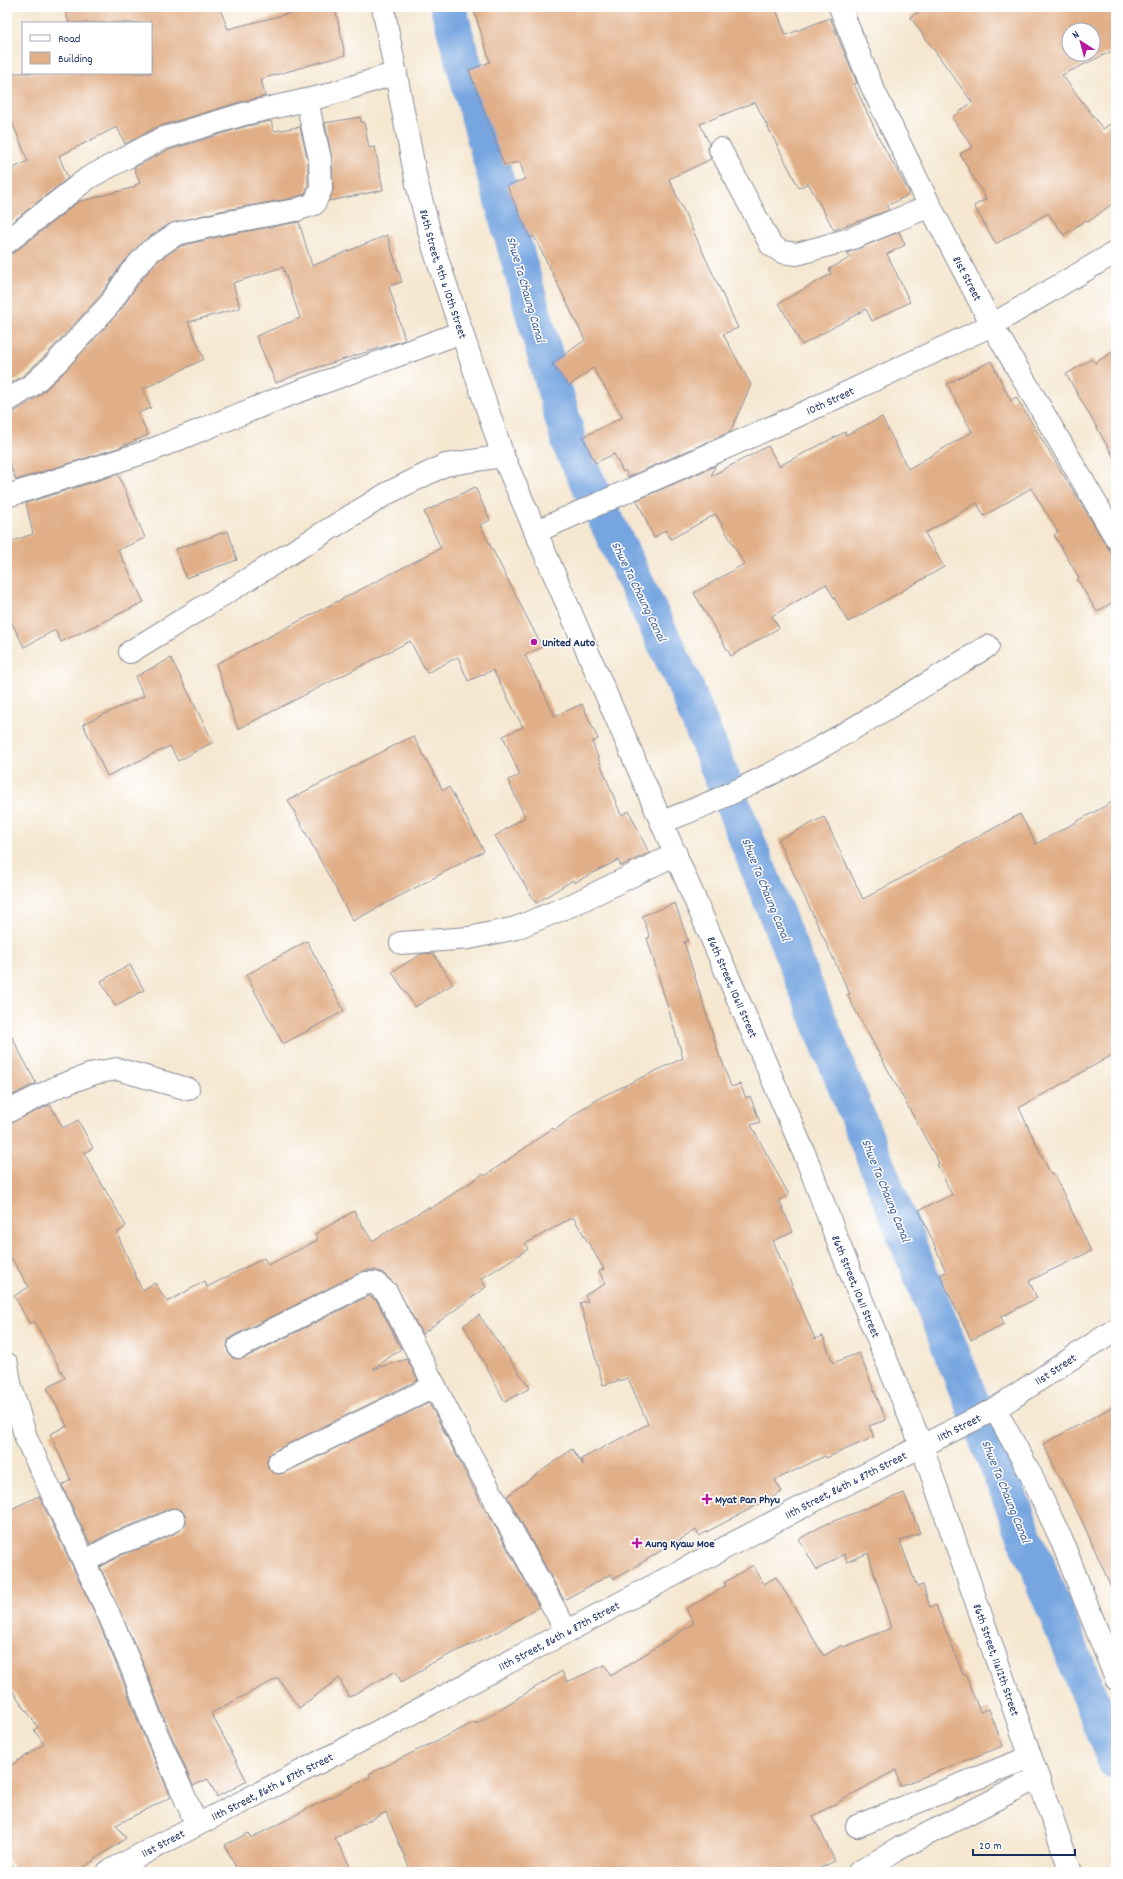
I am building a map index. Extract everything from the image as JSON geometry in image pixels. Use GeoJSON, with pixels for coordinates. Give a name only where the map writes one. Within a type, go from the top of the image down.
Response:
{"type":"FeatureCollection","features":[{"type":"Feature","properties":{"kind":"street","name":"86th Street, 9th & 10th Street"},"geometry":{"type":"LineString","coordinates":[[383,7],[417,184],[434,249],[503,456],[535,532]]}},
{"type":"Feature","properties":{"kind":"street","name":"81st Street"},"geometry":{"type":"LineString","coordinates":[[840,7],[872,87],[930,206],[992,325],[1116,538]]}},
{"type":"Feature","properties":{"kind":"street"},"geometry":{"type":"LineString","coordinates":[[7,242],[88,178],[161,139],[244,114],[308,100],[396,73]]}},
{"type":"Feature","properties":{"kind":"street"},"geometry":{"type":"LineString","coordinates":[[7,401],[32,385],[56,362],[110,304],[131,272],[150,251],[176,234],[223,223],[296,210],[314,204],[321,189],[320,159],[308,100]]}},
{"type":"Feature","properties":{"kind":"street"},"geometry":{"type":"LineString","coordinates":[[720,149],[771,245],[782,252],[797,254],[850,239],[930,206]]}},
{"type":"Feature","properties":{"kind":"street","name":"10th Street"},"geometry":{"type":"LineString","coordinates":[[535,532],[797,416],[992,325],[1116,252]]}},
{"type":"Feature","properties":{"kind":"street"},"geometry":{"type":"LineString","coordinates":[[7,496],[149,451],[278,399],[462,332]]}},
{"type":"Feature","properties":{"kind":"street"},"geometry":{"type":"LineString","coordinates":[[130,652],[388,493],[445,465],[503,456]]}},
{"type":"Feature","properties":{"kind":"street","name":"86th Street, 10&11 Street"},"geometry":{"type":"LineString","coordinates":[[535,532],[676,854],[807,1160],[838,1242],[922,1447]]}},
{"type":"Feature","properties":{"kind":"street"},"geometry":{"type":"LineString","coordinates":[[662,822],[738,790],[826,746],[988,646]]}},
{"type":"Feature","properties":{"kind":"street"},"geometry":{"type":"LineString","coordinates":[[401,944],[469,938],[516,928],[574,904],[676,854]]}},
{"type":"Feature","properties":{"kind":"street"},"geometry":{"type":"LineString","coordinates":[[7,1112],[59,1086],[95,1073],[117,1069],[188,1089]]}},
{"type":"Feature","properties":{"kind":"street"},"geometry":{"type":"LineString","coordinates":[[239,1347],[366,1283],[375,1283],[387,1293],[466,1448],[567,1632]]}},
{"type":"Feature","properties":{"kind":"street","name":"11st Street"},"geometry":{"type":"LineString","coordinates":[[995,1409],[1116,1329]]}},
{"type":"Feature","properties":{"kind":"street"},"geometry":{"type":"LineString","coordinates":[[7,1364],[10,1383],[26,1438],[112,1622],[133,1671],[155,1730],[197,1824]]}},
{"type":"Feature","properties":{"kind":"street"},"geometry":{"type":"LineString","coordinates":[[279,1462],[435,1386]]}},
{"type":"Feature","properties":{"kind":"street"},"geometry":{"type":"LineString","coordinates":[[995,1409],[1030,1473],[1061,1539],[1116,1679]]}},
{"type":"Feature","properties":{"kind":"street","name":"11th Street"},"geometry":{"type":"LineString","coordinates":[[922,1447],[995,1409]]}},
{"type":"Feature","properties":{"kind":"street","name":"11th Street, 86th & 87th Street"},"geometry":{"type":"LineString","coordinates":[[197,1824],[343,1750],[819,1498],[922,1447]]}},
{"type":"Feature","properties":{"kind":"street","name":"86th Street, 11&12th Street"},"geometry":{"type":"LineString","coordinates":[[922,1447],[1071,1872]]}},
{"type":"Feature","properties":{"kind":"street"},"geometry":{"type":"LineString","coordinates":[[84,1562],[118,1543],[146,1533],[174,1520]]}},
{"type":"Feature","properties":{"kind":"street"},"geometry":{"type":"LineString","coordinates":[[857,1826],[1030,1757]]}},
{"type":"Feature","properties":{"kind":"street"},"geometry":{"type":"LineString","coordinates":[[859,1872],[900,1848],[1037,1778]]}},
{"type":"Feature","properties":{"kind":"street","name":"11st Street"},"geometry":{"type":"LineString","coordinates":[[108,1872],[197,1824]]}},
{"type":"Feature","properties":{"kind":"building"},"geometry":{"type":"Polygon","coordinates":[[[64,7],[219,7],[228,29],[315,7],[335,7],[345,55],[261,79],[265,96],[157,127],[125,144],[117,127],[59,156],[68,178],[7,226],[7,171],[28,161],[7,110],[7,73],[152,74],[152,22],[69,22],[64,7]]]}},
{"type":"Feature","properties":{"kind":"building"},"geometry":{"type":"Polygon","coordinates":[[[473,7],[775,7],[786,35],[830,18],[857,83],[854,84],[880,140],[910,194],[887,206],[889,210],[834,230],[808,183],[799,188],[755,102],[700,124],[709,143],[708,149],[711,159],[669,179],[738,328],[723,334],[751,385],[730,432],[628,477],[625,470],[623,472],[614,454],[595,463],[583,437],[623,417],[593,368],[569,386],[552,364],[585,340],[534,236],[530,238],[507,186],[525,179],[520,162],[504,165],[469,70],[490,62],[473,7]]]}},
{"type":"Feature","properties":{"kind":"building"},"geometry":{"type":"Polygon","coordinates":[[[927,7],[1116,7],[1116,49],[1101,56],[1101,22],[1061,22],[1061,62],[1089,62],[1062,75],[1103,129],[1116,120],[1116,201],[1088,222],[1086,220],[1064,235],[1048,213],[996,244],[974,206],[986,199],[960,154],[973,147],[952,118],[972,102],[910,17],[927,7]]]}},
{"type":"Feature","properties":{"kind":"building"},"geometry":{"type":"Polygon","coordinates":[[[360,117],[361,122],[364,122],[369,148],[375,147],[383,190],[329,201],[333,189],[332,159],[325,123],[360,117]]]}},
{"type":"Feature","properties":{"kind":"building"},"geometry":{"type":"Polygon","coordinates":[[[271,121],[274,131],[300,127],[308,161],[308,186],[305,194],[293,198],[220,211],[169,224],[141,243],[121,265],[100,296],[47,354],[24,375],[7,386],[7,254],[15,252],[78,202],[135,187],[135,185],[140,183],[134,168],[166,151],[247,126],[271,121]]]}},
{"type":"Feature","properties":{"kind":"building"},"geometry":{"type":"Polygon","coordinates":[[[299,222],[312,266],[387,235],[402,282],[389,286],[405,340],[303,372],[276,383],[256,336],[300,318],[283,267],[233,283],[240,308],[188,322],[204,359],[143,389],[151,408],[138,413],[148,435],[118,448],[16,480],[7,457],[7,413],[14,412],[39,396],[65,371],[119,312],[141,280],[158,261],[181,246],[226,235],[299,222]]]}},
{"type":"Feature","properties":{"kind":"building"},"geometry":{"type":"Polygon","coordinates":[[[899,232],[905,245],[887,254],[910,302],[872,321],[866,309],[802,345],[779,303],[831,274],[829,269],[850,258],[847,253],[899,232]]]}},
{"type":"Feature","properties":{"kind":"building"},"geometry":{"type":"Polygon","coordinates":[[[1116,350],[1116,461],[1066,374],[1092,359],[1095,363],[1116,350]]]}},
{"type":"Feature","properties":{"kind":"building"},"geometry":{"type":"Polygon","coordinates":[[[991,361],[1011,401],[1016,397],[1116,561],[1116,600],[1097,612],[1077,579],[1079,578],[1054,535],[1058,532],[1031,488],[984,516],[977,503],[925,533],[944,567],[848,622],[826,584],[772,616],[779,628],[731,656],[694,593],[744,564],[716,514],[671,539],[665,530],[654,538],[637,500],[715,466],[711,476],[768,446],[779,466],[845,432],[846,435],[882,417],[908,469],[972,432],[947,384],[991,361]]]}},
{"type":"Feature","properties":{"kind":"building"},"geometry":{"type":"Polygon","coordinates":[[[118,474],[145,538],[118,550],[144,602],[61,642],[55,630],[24,647],[7,613],[7,543],[33,534],[26,503],[118,474]]]}},
{"type":"Feature","properties":{"kind":"building"},"geometry":{"type":"Polygon","coordinates":[[[475,487],[490,520],[480,525],[542,647],[525,655],[555,716],[582,704],[598,739],[592,742],[621,815],[629,811],[649,853],[621,866],[618,860],[574,883],[573,880],[536,903],[495,836],[525,817],[508,780],[520,775],[503,736],[523,727],[493,670],[468,681],[458,657],[427,673],[410,641],[238,729],[216,664],[441,548],[424,512],[475,487]]]}},
{"type":"Feature","properties":{"kind":"building"},"geometry":{"type":"Polygon","coordinates":[[[228,531],[237,560],[186,578],[176,549],[228,531]]]}},
{"type":"Feature","properties":{"kind":"building"},"geometry":{"type":"Polygon","coordinates":[[[171,658],[213,742],[178,761],[170,746],[107,776],[83,724],[144,696],[135,677],[171,658]]]}},
{"type":"Feature","properties":{"kind":"building"},"geometry":{"type":"Polygon","coordinates":[[[413,736],[443,790],[449,787],[484,851],[353,921],[288,800],[413,736]]]}},
{"type":"Feature","properties":{"kind":"building"},"geometry":{"type":"Polygon","coordinates":[[[1116,800],[1116,1053],[1019,1108],[1051,1175],[1054,1174],[1091,1251],[1029,1281],[1037,1298],[1001,1317],[1004,1324],[971,1340],[940,1275],[946,1272],[919,1210],[952,1195],[937,1164],[939,1163],[847,995],[850,994],[778,840],[824,817],[863,899],[1020,814],[1036,844],[1116,800]]]}},
{"type":"Feature","properties":{"kind":"building"},"geometry":{"type":"Polygon","coordinates":[[[675,903],[688,941],[684,942],[720,1058],[731,1087],[740,1084],[746,1098],[750,1096],[760,1122],[751,1125],[789,1195],[779,1200],[793,1232],[773,1241],[815,1339],[823,1336],[833,1363],[859,1353],[886,1420],[869,1426],[874,1437],[826,1458],[825,1456],[775,1480],[782,1492],[699,1536],[696,1530],[614,1579],[611,1574],[564,1600],[507,1496],[572,1449],[583,1465],[581,1459],[648,1424],[628,1378],[603,1385],[580,1303],[588,1301],[585,1295],[605,1284],[599,1271],[604,1269],[573,1217],[525,1244],[528,1249],[481,1279],[486,1287],[422,1334],[395,1284],[383,1273],[375,1270],[366,1270],[233,1336],[228,1340],[228,1352],[232,1358],[244,1358],[369,1296],[377,1301],[401,1349],[373,1369],[407,1359],[418,1380],[274,1451],[269,1455],[267,1461],[268,1468],[272,1472],[278,1474],[284,1473],[429,1403],[486,1512],[487,1511],[539,1607],[497,1632],[424,1667],[425,1669],[401,1682],[396,1671],[349,1697],[339,1678],[299,1708],[278,1678],[211,1713],[247,1781],[217,1797],[208,1779],[193,1786],[144,1666],[100,1567],[123,1554],[151,1545],[179,1531],[184,1527],[186,1521],[185,1515],[181,1510],[175,1508],[169,1509],[112,1532],[90,1544],[62,1485],[71,1480],[50,1434],[67,1426],[47,1388],[65,1378],[34,1321],[30,1324],[14,1296],[29,1287],[7,1251],[7,1124],[50,1105],[63,1128],[78,1120],[93,1148],[84,1153],[126,1226],[117,1233],[142,1290],[155,1283],[167,1302],[205,1281],[207,1287],[264,1258],[268,1265],[318,1240],[315,1234],[354,1211],[372,1241],[429,1207],[430,1209],[483,1174],[485,1176],[553,1128],[555,1130],[586,1106],[603,1096],[683,1058],[647,938],[650,937],[642,916],[675,903]]]}},
{"type":"Feature","properties":{"kind":"building"},"geometry":{"type":"Polygon","coordinates":[[[307,941],[344,1011],[283,1044],[246,975],[307,941]]]}},
{"type":"Feature","properties":{"kind":"building"},"geometry":{"type":"Polygon","coordinates":[[[433,953],[453,984],[415,1007],[392,972],[421,954],[433,953]]]}},
{"type":"Feature","properties":{"kind":"building"},"geometry":{"type":"Polygon","coordinates":[[[130,965],[144,990],[115,1006],[101,981],[130,965]]]}},
{"type":"Feature","properties":{"kind":"building"},"geometry":{"type":"Polygon","coordinates":[[[7,1028],[36,1083],[7,1098],[7,1028]]]}},
{"type":"Feature","properties":{"kind":"building"},"geometry":{"type":"Polygon","coordinates":[[[479,1315],[530,1388],[505,1402],[464,1325],[479,1315]]]}},
{"type":"Feature","properties":{"kind":"building"},"geometry":{"type":"Polygon","coordinates":[[[1116,1405],[1116,1598],[1082,1521],[1043,1444],[1116,1405]]]}},
{"type":"Feature","properties":{"kind":"building"},"geometry":{"type":"Polygon","coordinates":[[[904,1493],[920,1533],[900,1541],[917,1587],[923,1585],[930,1607],[936,1605],[963,1674],[965,1674],[980,1712],[989,1709],[1003,1746],[900,1786],[896,1770],[813,1816],[835,1861],[812,1872],[411,1872],[386,1812],[335,1838],[353,1872],[238,1872],[225,1845],[249,1833],[251,1838],[370,1777],[369,1774],[475,1722],[476,1724],[562,1671],[567,1682],[605,1665],[611,1676],[694,1623],[686,1609],[726,1586],[724,1583],[753,1565],[764,1584],[776,1577],[824,1656],[842,1645],[844,1647],[891,1628],[868,1553],[847,1562],[844,1554],[817,1570],[799,1539],[824,1525],[904,1493]]]}},
{"type":"Feature","properties":{"kind":"building"},"geometry":{"type":"Polygon","coordinates":[[[39,1496],[98,1620],[143,1734],[171,1797],[116,1825],[126,1838],[77,1872],[16,1872],[7,1857],[7,1768],[44,1744],[34,1730],[38,1727],[7,1683],[7,1511],[39,1496]]]}},
{"type":"Feature","properties":{"kind":"waterway","name":"Shwe Ta Chaung Canal"},"geometry":{"type":"LineString","coordinates":[[448,7],[570,445],[684,683],[1116,1763]]}},
{"type":"Feature","properties":{"kind":"place","name":"United Auto"},"geometry":{"type":"Point","coordinates":[534,642]}},
{"type":"Feature","properties":{"kind":"place","name":"Myat Pan Phyu"},"geometry":{"type":"Point","coordinates":[707,1499]}},
{"type":"Feature","properties":{"kind":"place","name":"Aung Kyaw Moe"},"geometry":{"type":"Point","coordinates":[637,1543]}}]}
